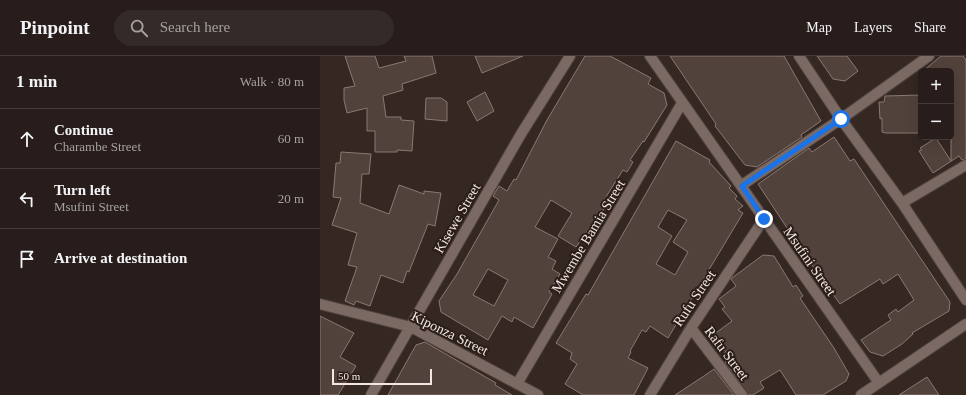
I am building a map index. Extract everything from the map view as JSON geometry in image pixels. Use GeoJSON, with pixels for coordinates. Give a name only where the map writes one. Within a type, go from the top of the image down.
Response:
{"type":"FeatureCollection","features":[{"type":"Feature","properties":{"kind":"street","name":"Kisewe Street"},"geometry":{"type":"LineString","coordinates":[[371,395],[521,134],[570,56]]}},
{"type":"Feature","properties":{"kind":"street","name":"Msufini Street"},"geometry":{"type":"LineString","coordinates":[[650,56],[682,104],[742,186],[879,383]]}},
{"type":"Feature","properties":{"kind":"street"},"geometry":{"type":"LineString","coordinates":[[799,56],[841,119],[902,203],[966,300]]}},
{"type":"Feature","properties":{"kind":"street"},"geometry":{"type":"LineString","coordinates":[[742,186],[841,119],[929,56]]}},
{"type":"Feature","properties":{"kind":"street","name":"Mwembe Bamia Street"},"geometry":{"type":"LineString","coordinates":[[517,384],[682,104]]}},
{"type":"Feature","properties":{"kind":"street"},"geometry":{"type":"LineString","coordinates":[[902,203],[966,165]]}},
{"type":"Feature","properties":{"kind":"street","name":"Rufu Street"},"geometry":{"type":"LineString","coordinates":[[650,395],[690,328],[764,219]]}},
{"type":"Feature","properties":{"kind":"street","name":"Kiponza Street"},"geometry":{"type":"LineString","coordinates":[[320,304],[411,327],[538,395]]}},
{"type":"Feature","properties":{"kind":"street"},"geometry":{"type":"LineString","coordinates":[[861,395],[966,324]]}},
{"type":"Feature","properties":{"kind":"street","name":"Rafu Street"},"geometry":{"type":"LineString","coordinates":[[690,328],[742,395]]}},
{"type":"Feature","properties":{"kind":"building"},"geometry":{"type":"Polygon","coordinates":[[[345,56],[375,56],[379,68],[406,61],[404,56],[432,56],[436,73],[402,84],[403,90],[383,96],[386,117],[401,117],[401,120],[414,121],[412,151],[397,150],[397,152],[375,152],[375,131],[367,131],[367,108],[347,113],[344,100],[344,88],[355,86],[345,56]]]}},
{"type":"Feature","properties":{"kind":"building"},"geometry":{"type":"Polygon","coordinates":[[[475,56],[523,56],[482,73],[475,56]]]}},
{"type":"Feature","properties":{"kind":"building"},"geometry":{"type":"Polygon","coordinates":[[[585,56],[610,56],[651,78],[648,84],[664,93],[667,105],[644,142],[643,141],[630,160],[633,162],[627,172],[623,170],[604,200],[608,202],[595,225],[592,224],[576,247],[558,236],[572,213],[551,200],[535,227],[558,239],[548,257],[556,261],[552,269],[560,274],[549,292],[552,294],[533,328],[514,317],[512,322],[502,316],[488,340],[441,312],[439,301],[457,274],[499,200],[493,196],[499,186],[507,191],[514,179],[516,180],[547,120],[585,56]],[[488,269],[473,295],[494,306],[508,280],[488,269]]]}},
{"type":"Feature","properties":{"kind":"building"},"geometry":{"type":"Polygon","coordinates":[[[670,56],[784,56],[821,121],[801,135],[802,137],[757,167],[745,165],[715,126],[716,124],[670,56]]]}},
{"type":"Feature","properties":{"kind":"building"},"geometry":{"type":"Polygon","coordinates":[[[817,56],[847,56],[858,71],[845,81],[833,79],[817,56]]]}},
{"type":"Feature","properties":{"kind":"building"},"geometry":{"type":"Polygon","coordinates":[[[941,56],[963,56],[966,60],[966,159],[962,160],[959,156],[933,173],[919,151],[922,150],[920,148],[933,140],[937,140],[951,161],[951,140],[954,140],[954,68],[927,68],[941,56]]]}},
{"type":"Feature","properties":{"kind":"building"},"geometry":{"type":"Polygon","coordinates":[[[485,92],[494,111],[477,121],[467,102],[485,92]]]}},
{"type":"Feature","properties":{"kind":"building"},"geometry":{"type":"Polygon","coordinates":[[[918,95],[918,133],[882,132],[882,118],[880,119],[879,102],[884,102],[885,96],[918,95]]]}},
{"type":"Feature","properties":{"kind":"building"},"geometry":{"type":"Polygon","coordinates":[[[426,98],[441,98],[447,102],[447,121],[425,119],[426,98]]]}},
{"type":"Feature","properties":{"kind":"building"},"geometry":{"type":"Polygon","coordinates":[[[834,137],[850,161],[854,159],[950,302],[949,311],[912,333],[913,334],[902,344],[883,356],[870,352],[861,340],[891,320],[888,315],[896,309],[898,312],[914,300],[898,274],[883,284],[880,279],[840,304],[809,261],[811,260],[799,241],[797,243],[758,184],[809,148],[812,152],[834,137]]]}},
{"type":"Feature","properties":{"kind":"building"},"geometry":{"type":"Polygon","coordinates":[[[676,141],[710,160],[709,162],[731,186],[729,188],[737,196],[735,199],[743,206],[738,210],[743,213],[668,338],[650,326],[646,332],[642,330],[630,351],[631,352],[628,358],[648,368],[634,395],[583,395],[565,384],[577,364],[570,359],[572,353],[556,343],[586,294],[588,295],[676,141]],[[668,210],[658,227],[672,236],[656,264],[675,275],[688,252],[673,242],[687,220],[668,210]]]}},
{"type":"Feature","properties":{"kind":"building"},"geometry":{"type":"Polygon","coordinates":[[[341,152],[371,154],[369,174],[362,174],[360,203],[389,214],[399,185],[424,194],[424,191],[441,193],[435,226],[428,224],[409,272],[407,271],[403,283],[381,275],[370,306],[356,301],[354,305],[345,301],[357,267],[348,265],[357,233],[332,225],[341,198],[333,197],[336,163],[340,163],[341,152]]]}},
{"type":"Feature","properties":{"kind":"building"},"geometry":{"type":"Polygon","coordinates":[[[763,255],[774,256],[793,287],[796,285],[803,296],[800,298],[834,348],[849,374],[846,381],[823,395],[796,395],[780,370],[760,382],[764,388],[753,395],[748,395],[725,362],[729,360],[724,353],[726,352],[713,335],[732,321],[722,309],[725,307],[719,299],[736,286],[731,279],[763,255]]]}},
{"type":"Feature","properties":{"kind":"building"},"geometry":{"type":"Polygon","coordinates":[[[320,316],[354,333],[340,357],[356,366],[338,395],[320,395],[320,316]]]}},
{"type":"Feature","properties":{"kind":"building"},"geometry":{"type":"Polygon","coordinates":[[[425,342],[496,383],[495,385],[512,395],[388,395],[416,345],[425,342]]]}},
{"type":"Feature","properties":{"kind":"building"},"geometry":{"type":"Polygon","coordinates":[[[714,369],[734,395],[675,395],[704,376],[714,369]]]}},
{"type":"Feature","properties":{"kind":"building"},"geometry":{"type":"Polygon","coordinates":[[[927,377],[939,395],[899,395],[927,377]]]}},
{"type":"Feature","properties":{"kind":"route"},"geometry":{"type":"LineString","coordinates":[[764,219],[742,186],[841,119]]}}]}
